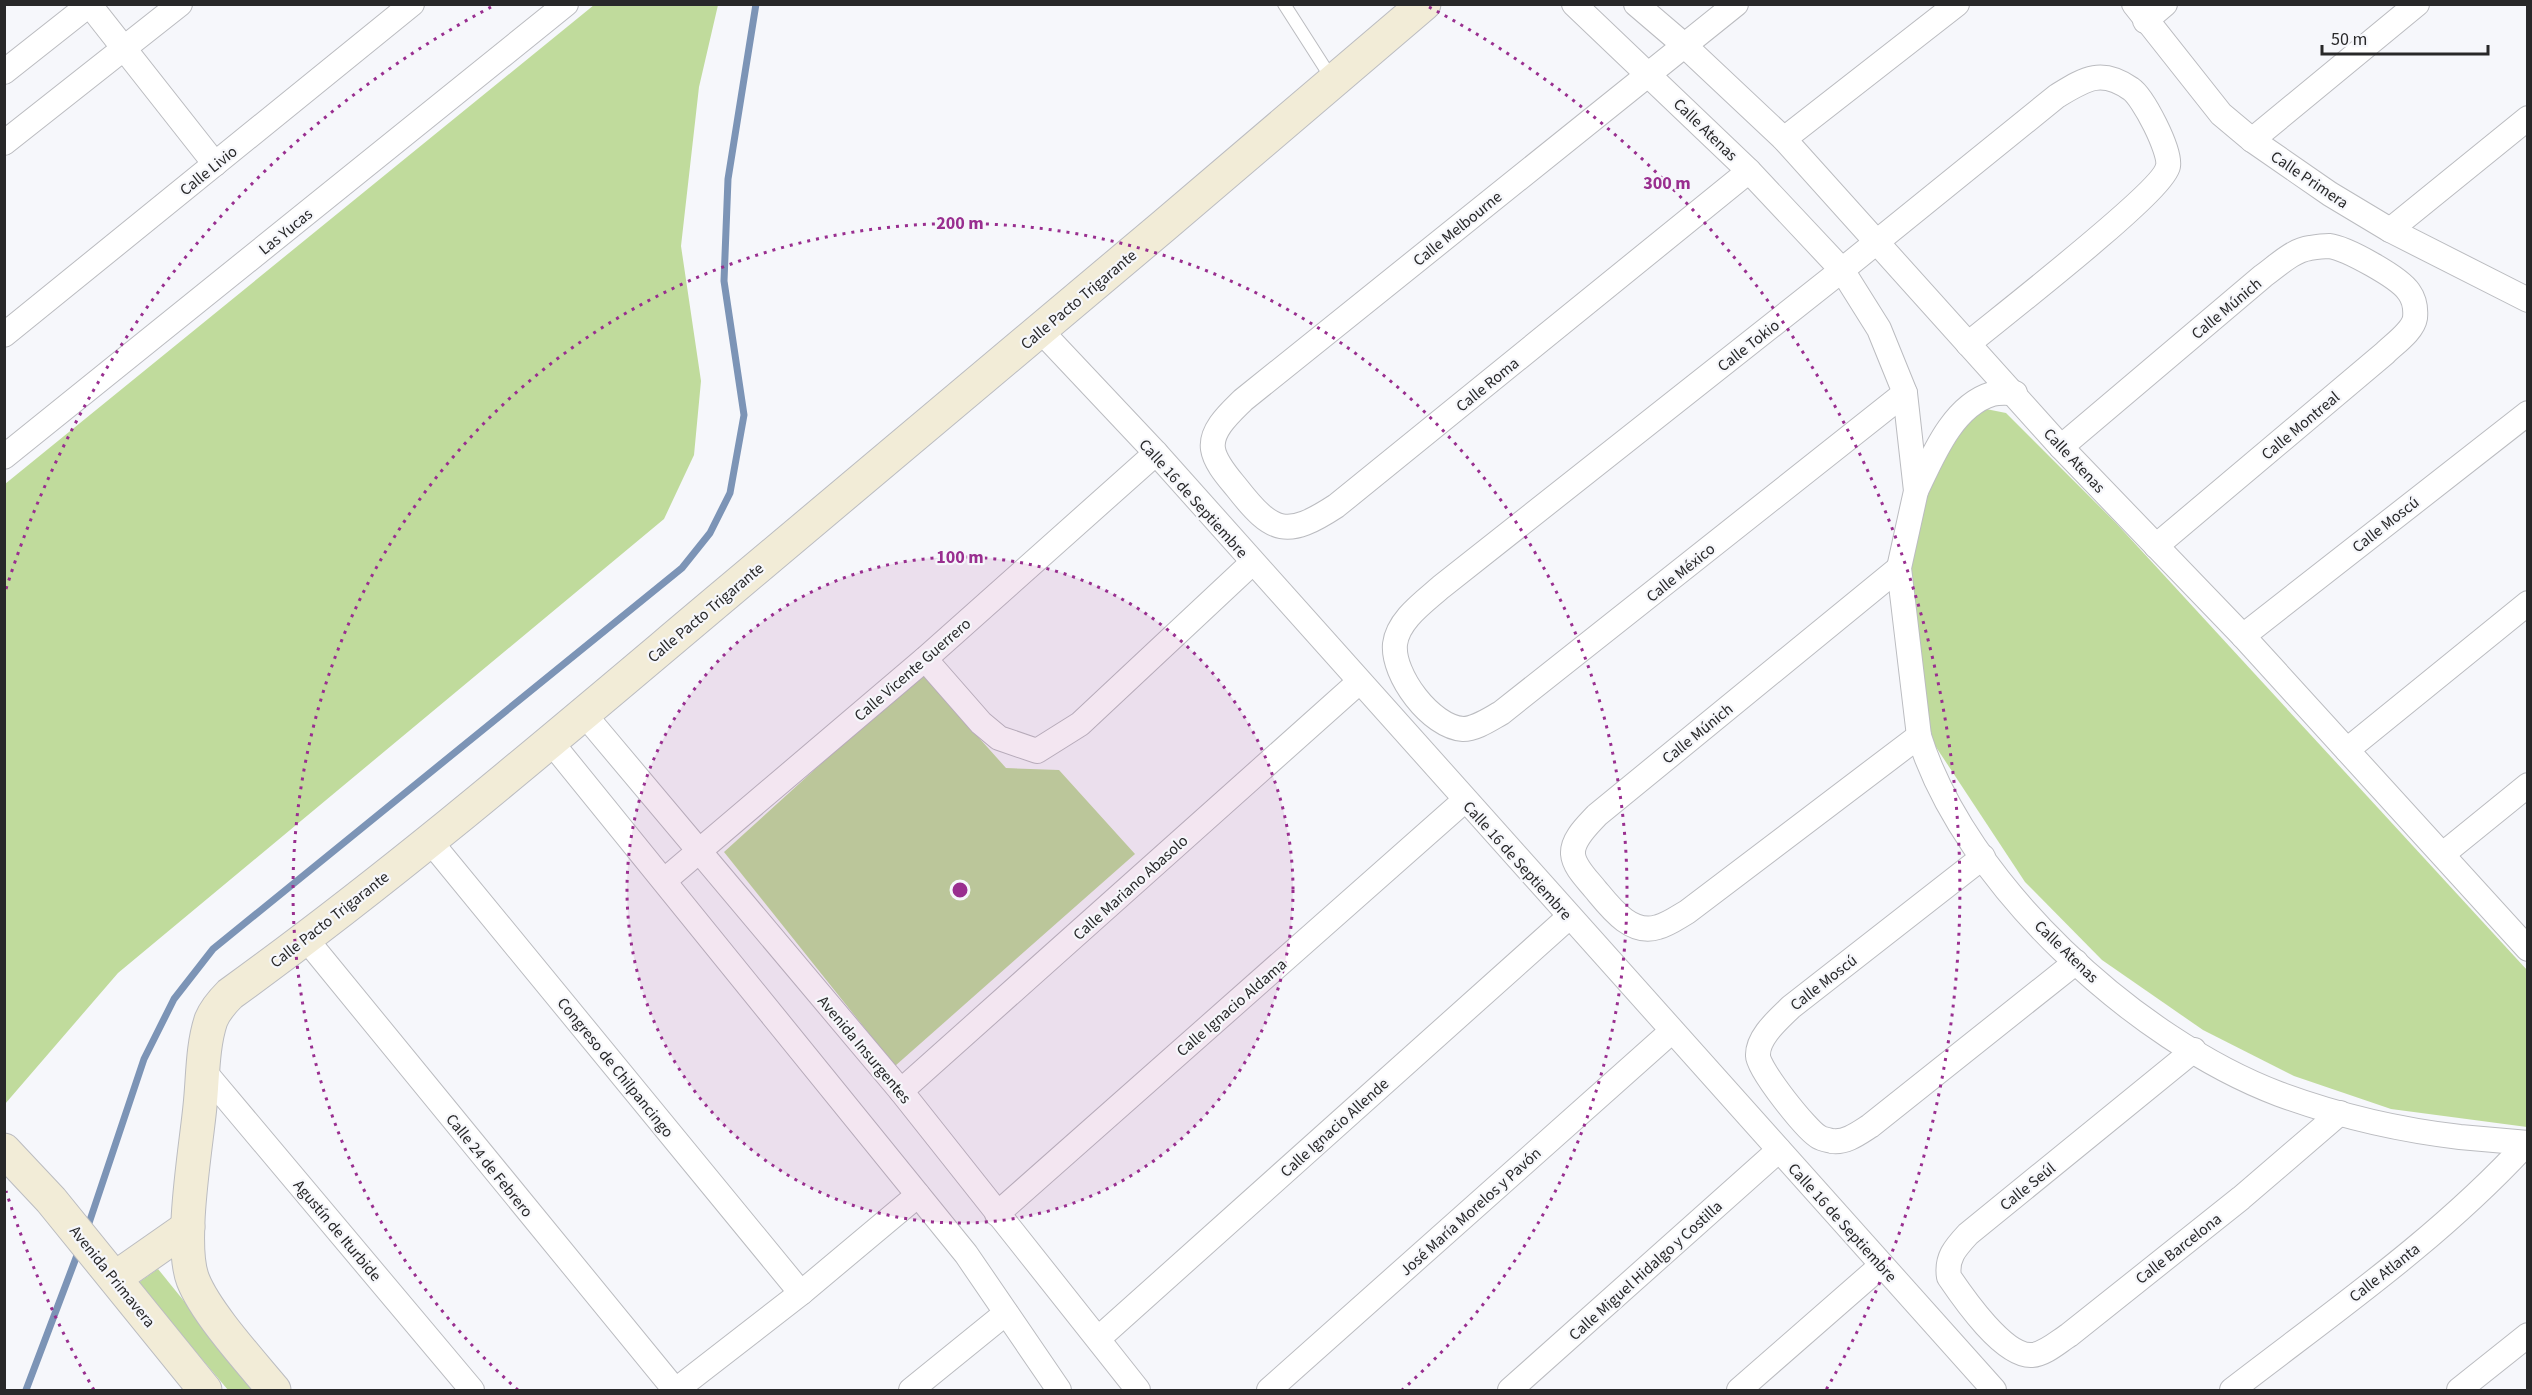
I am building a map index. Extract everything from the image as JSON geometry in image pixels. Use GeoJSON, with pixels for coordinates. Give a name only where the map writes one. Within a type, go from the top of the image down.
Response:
{"type":"FeatureCollection","features":[{"type":"Feature","properties":{"kind":"street"},"geometry":{"type":"LineString","coordinates":[[4,143],[180,4]]}},
{"type":"Feature","properties":{"kind":"street","name":"Calle Livio"},"geometry":{"type":"LineString","coordinates":[[4,335],[412,4]]}},
{"type":"Feature","properties":{"kind":"street","name":"Las Yucas"},"geometry":{"type":"LineString","coordinates":[[4,457],[566,4]]}},
{"type":"Feature","properties":{"kind":"street","name":"Calle Pacto Trigarante"},"geometry":{"type":"LineString","coordinates":[[274,1390],[211,1310],[194,1282],[189,1268],[188,1227],[203,1070],[212,1019],[219,1005],[230,994],[306,939],[430,841],[551,742],[1041,331],[1424,4]]}},
{"type":"Feature","properties":{"kind":"street","name":"Calle Atenas"},"geometry":{"type":"LineString","coordinates":[[1574,4],[1749,171],[1842,270],[1879,329],[1905,393],[1916,491]]}},
{"type":"Feature","properties":{"kind":"street","name":"Calle Atenas"},"geometry":{"type":"LineString","coordinates":[[1636,4],[1684,45],[1784,138],[2061,447],[2243,636],[2528,949]]}},
{"type":"Feature","properties":{"kind":"street","name":"Calle Melbourne"},"geometry":{"type":"LineString","coordinates":[[1223,470],[1213,449],[1216,432],[1243,399],[1736,4]]}},
{"type":"Feature","properties":{"kind":"street"},"geometry":{"type":"LineString","coordinates":[[1784,138],[1957,4]]}},
{"type":"Feature","properties":{"kind":"street"},"geometry":{"type":"LineString","coordinates":[[2140,13],[2165,4]]}},
{"type":"Feature","properties":{"kind":"street"},"geometry":{"type":"LineString","coordinates":[[2252,140],[2417,4]]}},
{"type":"Feature","properties":{"kind":"street"},"geometry":{"type":"LineString","coordinates":[[4,72],[89,5],[215,164]]}},
{"type":"Feature","properties":{"kind":"street","name":"Calle Primera"},"geometry":{"type":"LineString","coordinates":[[2140,13],[2221,114],[2252,140],[2330,194],[2390,230],[2528,300]]}},
{"type":"Feature","properties":{"kind":"street","name":"Calle Tokio"},"geometry":{"type":"LineString","coordinates":[[1446,725],[1429,712],[1410,689],[1404,681],[1396,660],[1395,643],[1402,626],[1415,610],[2057,96],[2078,83],[2096,77],[2116,79],[2134,91],[2166,150],[2168,166],[2161,180],[2147,196],[1968,344]]}},
{"type":"Feature","properties":{"kind":"street"},"geometry":{"type":"LineString","coordinates":[[2390,230],[2528,118]]}},
{"type":"Feature","properties":{"kind":"street","name":"Calle Roma"},"geometry":{"type":"LineString","coordinates":[[1223,470],[1255,512],[1269,523],[1297,526],[1315,520],[1336,506],[1749,171]]}},
{"type":"Feature","properties":{"kind":"street","name":"Calle Múnich"},"geometry":{"type":"LineString","coordinates":[[2061,447],[2263,276],[2286,258],[2307,248],[2328,246],[2343,250],[2394,279],[2408,290]]}},
{"type":"Feature","properties":{"kind":"street","name":"Calle Montreal"},"geometry":{"type":"LineString","coordinates":[[2156,546],[2406,332],[2415,320],[2415,305],[2408,290]]}},
{"type":"Feature","properties":{"kind":"street","name":"Calle 16 de Septiembre"},"geometry":{"type":"LineString","coordinates":[[1041,331],[1156,453],[1882,1265],[1983,1387]]}},
{"type":"Feature","properties":{"kind":"street","name":"Calle México"},"geometry":{"type":"LineString","coordinates":[[1446,725],[1464,729],[1481,724],[1518,701],[1905,393]]}},
{"type":"Feature","properties":{"kind":"street","name":"Calle Atenas"},"geometry":{"type":"LineString","coordinates":[[2015,393],[1993,393],[1976,402],[1960,416],[1941,441],[1916,491],[1899,568],[1919,736],[1942,795],[1983,857],[2002,884],[2076,962],[2115,998],[2235,1074],[2278,1094],[2340,1113],[2458,1137],[2527,1143]]}},
{"type":"Feature","properties":{"kind":"street","name":"Calle Moscú"},"geometry":{"type":"LineString","coordinates":[[2243,636],[2528,412]]}},
{"type":"Feature","properties":{"kind":"street","name":"Calle Vicente Guerrero"},"geometry":{"type":"LineString","coordinates":[[664,880],[925,659],[1156,453]]}},
{"type":"Feature","properties":{"kind":"street"},"geometry":{"type":"LineString","coordinates":[[925,659],[981,723],[999,738],[1037,751],[1080,724],[1252,563]]}},
{"type":"Feature","properties":{"kind":"street","name":"Calle Múnich"},"geometry":{"type":"LineString","coordinates":[[1899,568],[1586,826],[1577,840],[1573,853],[1579,868],[1613,910],[1625,921],[1641,928],[1657,928],[1687,912],[1919,736]]}},
{"type":"Feature","properties":{"kind":"street"},"geometry":{"type":"LineString","coordinates":[[2347,750],[2528,603]]}},
{"type":"Feature","properties":{"kind":"street","name":"Calle Mariano Abasolo"},"geometry":{"type":"LineString","coordinates":[[901,1091],[1359,682]]}},
{"type":"Feature","properties":{"kind":"street","name":"Avenida Insurgentes"},"geometry":{"type":"LineString","coordinates":[[584,714],[901,1091],[1138,1390]]}},
{"type":"Feature","properties":{"kind":"street"},"geometry":{"type":"LineString","coordinates":[[551,742],[966,1254],[1059,1390]]}},
{"type":"Feature","properties":{"kind":"street"},"geometry":{"type":"LineString","coordinates":[[2443,854],[2528,785]]}},
{"type":"Feature","properties":{"kind":"street","name":"Calle Ignacio Aldama"},"geometry":{"type":"LineString","coordinates":[[997,1214],[1465,800]]}},
{"type":"Feature","properties":{"kind":"street","name":"Congreso de Chilpancingo"},"geometry":{"type":"LineString","coordinates":[[430,841],[801,1293]]}},
{"type":"Feature","properties":{"kind":"street","name":"Calle Moscú"},"geometry":{"type":"LineString","coordinates":[[1983,857],[1791,1007],[1764,1037],[1758,1055],[1762,1071],[1817,1136],[1840,1142],[1870,1126],[2076,962]]}},
{"type":"Feature","properties":{"kind":"street","name":"Calle Ignacio Allende"},"geometry":{"type":"LineString","coordinates":[[1099,1338],[1569,917]]}},
{"type":"Feature","properties":{"kind":"street","name":"Calle 24 de Febrero"},"geometry":{"type":"LineString","coordinates":[[306,939],[676,1390]]}},
{"type":"Feature","properties":{"kind":"street","name":"José María Morelos y Pavón"},"geometry":{"type":"LineString","coordinates":[[1269,1390],[1672,1031]]}},
{"type":"Feature","properties":{"kind":"street","name":"Calle Seúl"},"geometry":{"type":"LineString","coordinates":[[2005,1345],[1949,1277],[1947,1265],[1954,1249],[1968,1234],[2194,1050]]}},
{"type":"Feature","properties":{"kind":"street","name":"Agustín de Iturbide"},"geometry":{"type":"LineString","coordinates":[[203,1070],[472,1390]]}},
{"type":"Feature","properties":{"kind":"street","name":"Calle Barcelona"},"geometry":{"type":"LineString","coordinates":[[2005,1345],[2019,1354],[2033,1355],[2047,1350],[2069,1335],[2241,1198],[2340,1113]]}},
{"type":"Feature","properties":{"kind":"street","name":"Calle Atlanta"},"geometry":{"type":"LineString","coordinates":[[2232,1390],[2448,1222],[2490,1184],[2527,1143]]}},
{"type":"Feature","properties":{"kind":"street","name":"Calle Miguel Hidalgo y Costilla"},"geometry":{"type":"LineString","coordinates":[[1510,1390],[1779,1150]]}},
{"type":"Feature","properties":{"kind":"street","name":"Avenida Primavera"},"geometry":{"type":"LineString","coordinates":[[9,1163],[51,1200],[205,1390]]}},
{"type":"Feature","properties":{"kind":"street"},"geometry":{"type":"LineString","coordinates":[[676,1390],[801,1293],[918,1195]]}},
{"type":"Feature","properties":{"kind":"street"},"geometry":{"type":"LineString","coordinates":[[111,1274],[188,1227]]}},
{"type":"Feature","properties":{"kind":"street"},"geometry":{"type":"LineString","coordinates":[[1739,1390],[1882,1265]]}},
{"type":"Feature","properties":{"kind":"street"},"geometry":{"type":"LineString","coordinates":[[911,1390],[1006,1313]]}},
{"type":"Feature","properties":{"kind":"street"},"geometry":{"type":"LineString","coordinates":[[2459,1390],[2528,1335]]}},
{"type":"Feature","properties":{"kind":"lane"},"geometry":{"type":"LineString","coordinates":[[1284,4],[1333,82]]}},
{"type":"Feature","properties":{"kind":"green space"},"geometry":{"type":"Polygon","coordinates":[[[594,5],[718,5],[699,87],[681,246],[701,381],[694,455],[664,519],[118,973],[5,1104],[5,484],[594,5]]]}},
{"type":"Feature","properties":{"kind":"green space"},"geometry":{"type":"Polygon","coordinates":[[[1986,409],[2006,413],[2116,523],[2527,970],[2527,1127],[2391,1109],[2294,1076],[2203,1030],[2102,960],[2025,882],[1934,744],[1911,652],[1904,565],[1935,473],[1968,422],[1986,409]]]}},
{"type":"Feature","properties":{"kind":"green space"},"geometry":{"type":"Polygon","coordinates":[[[921,673],[1006,768],[1059,770],[1135,854],[895,1066],[724,852],[921,673]]]}},
{"type":"Feature","properties":{"kind":"green space"},"geometry":{"type":"Polygon","coordinates":[[[158,1269],[256,1390],[228,1390],[138,1283],[158,1269]]]}},
{"type":"Feature","properties":{"kind":"waterway"},"geometry":{"type":"LineString","coordinates":[[87,1229],[144,1059],[174,999],[213,949],[682,568],[710,533],[730,493],[744,415],[724,281],[728,179],[756,4]]}},
{"type":"Feature","properties":{"kind":"waterway"},"geometry":{"type":"LineString","coordinates":[[26,1390],[79,1250]]}}]}
